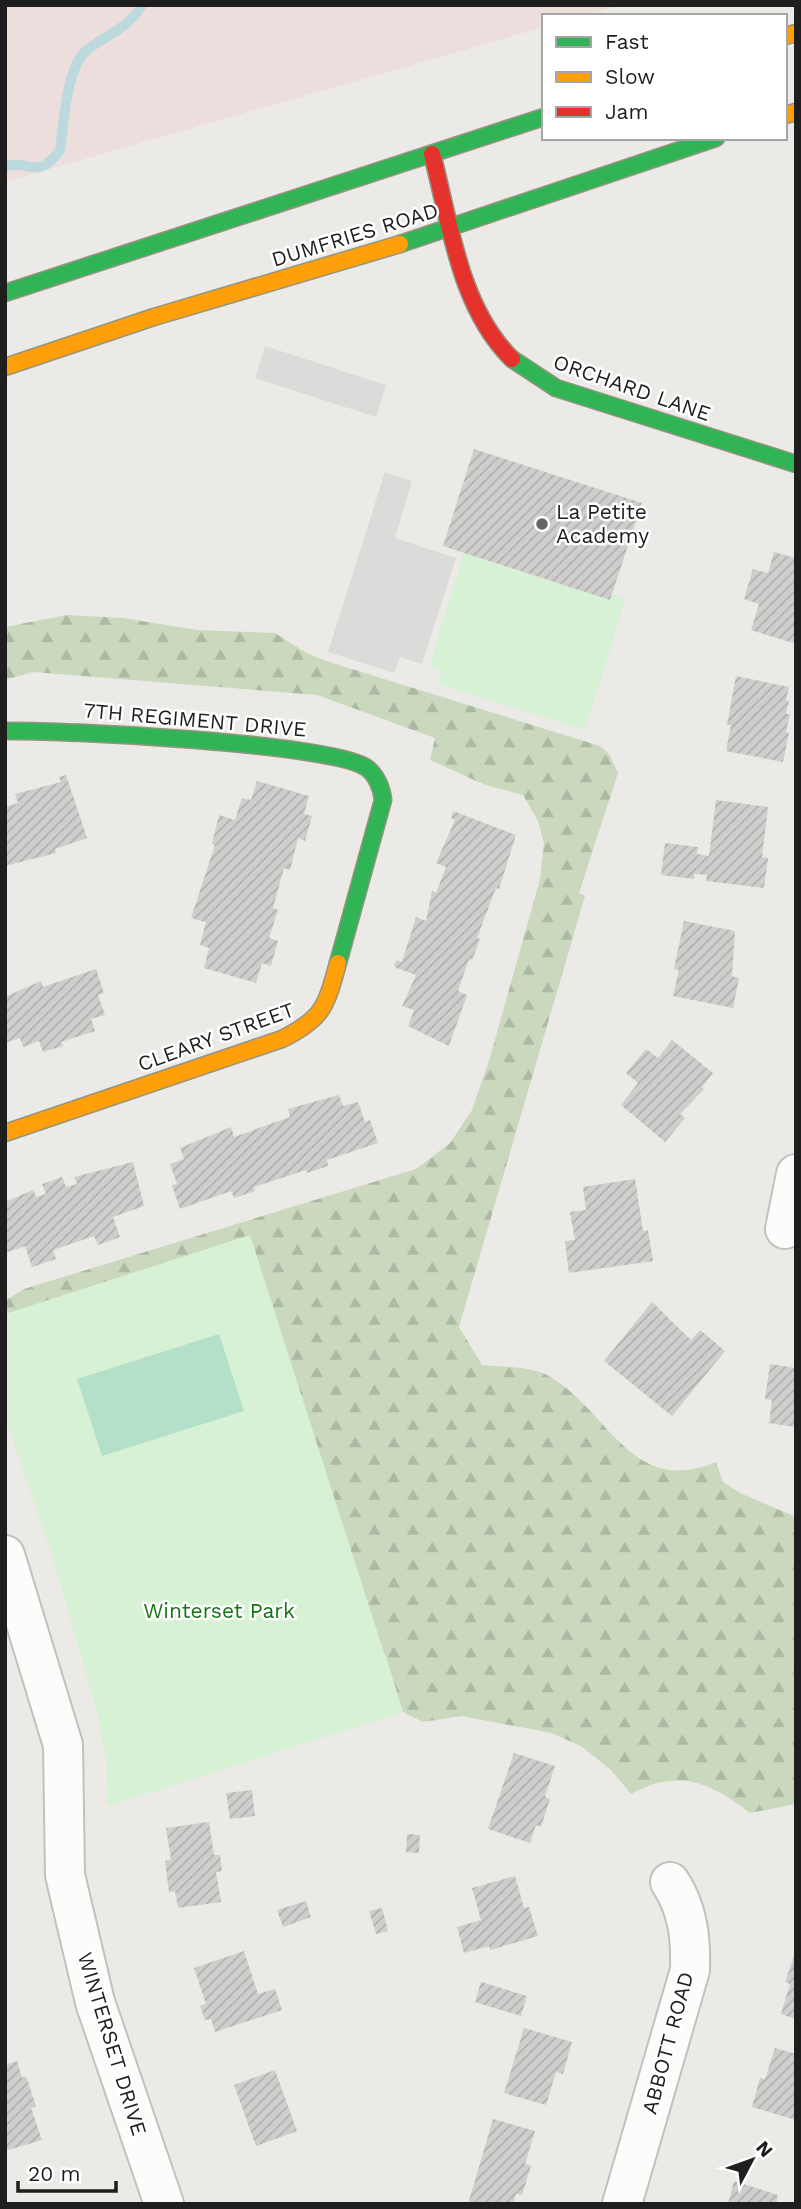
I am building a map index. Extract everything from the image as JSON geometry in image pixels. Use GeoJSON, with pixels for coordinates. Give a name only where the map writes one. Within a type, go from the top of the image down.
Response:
{"type":"FeatureCollection","features":[{"type":"Feature","properties":{"kind":"street"},"geometry":{"type":"LineString","coordinates":[[5,293],[542,118]]}},
{"type":"Feature","properties":{"kind":"street","name":"DUMFRIES ROAD"},"geometry":{"type":"LineString","coordinates":[[5,367],[154,317],[453,228],[710,140]]}},
{"type":"Feature","properties":{"kind":"street","name":"ORCHARD LANE"},"geometry":{"type":"LineString","coordinates":[[432,154],[479,314],[508,355],[531,375],[556,388],[796,464]]}},
{"type":"Feature","properties":{"kind":"street","name":"7TH REGIMENT DRIVE"},"geometry":{"type":"LineString","coordinates":[[5,731],[54,730],[271,746],[347,760],[366,767],[376,776]]}},
{"type":"Feature","properties":{"kind":"street","name":"CLEARY STREET"},"geometry":{"type":"LineString","coordinates":[[5,1133],[282,1040],[310,1025],[328,1000],[383,800],[382,788],[376,776]]}},
{"type":"Feature","properties":{"kind":"street"},"geometry":{"type":"LineString","coordinates":[[785,1229],[796,1174]]}},
{"type":"Feature","properties":{"kind":"street","name":"WINTERSET DRIVE"},"geometry":{"type":"LineString","coordinates":[[5,1555],[17,1633],[62,1745],[65,1875],[94,2001],[164,2204]]}},
{"type":"Feature","properties":{"kind":"street","name":"ABBOTT ROAD"},"geometry":{"type":"LineString","coordinates":[[622,2204],[690,1970],[691,1939],[686,1915],[670,1882]]}},
{"type":"Feature","properties":{"kind":"shaded area"},"geometry":{"type":"Polygon","coordinates":[[[5,5],[621,5],[591,14],[542,14],[542,28],[5,182],[5,5]]]}},
{"type":"Feature","properties":{"kind":"shaded area"},"geometry":{"type":"Polygon","coordinates":[[[265,346],[386,385],[376,417],[255,378],[265,346]]]}},
{"type":"Feature","properties":{"kind":"shaded area"},"geometry":{"type":"Polygon","coordinates":[[[385,472],[412,481],[395,538],[456,558],[422,664],[400,657],[394,673],[328,652],[385,472]]]}},
{"type":"Feature","properties":{"kind":"green space"},"geometry":{"type":"Polygon","coordinates":[[[464,553],[610,600],[612,594],[626,598],[585,730],[438,684],[442,672],[429,667],[464,553]]]}},
{"type":"Feature","properties":{"kind":"green space"},"geometry":{"type":"Polygon","coordinates":[[[67,615],[123,618],[198,630],[275,633],[323,660],[600,746],[609,754],[618,773],[579,893],[585,896],[459,1327],[482,1365],[524,1368],[547,1375],[569,1390],[641,1460],[662,1469],[687,1470],[716,1462],[723,1482],[740,1493],[796,1517],[796,1804],[750,1813],[721,1793],[693,1782],[679,1780],[648,1786],[631,1794],[611,1770],[581,1746],[551,1733],[462,1716],[423,1722],[403,1712],[385,1654],[5,1344],[5,1301],[24,1289],[416,1169],[450,1143],[472,1110],[489,1061],[540,879],[544,844],[538,821],[523,795],[483,784],[430,760],[435,738],[317,695],[33,672],[5,680],[5,627],[67,615]]]}},
{"type":"Feature","properties":{"kind":"green space","name":"Winterset Park"},"geometry":{"type":"Polygon","coordinates":[[[250,1235],[403,1712],[108,1806],[106,1761],[98,1715],[54,1562],[5,1416],[5,1314],[250,1235]]]}},
{"type":"Feature","properties":{"kind":"green space"},"geometry":{"type":"Polygon","coordinates":[[[219,1334],[244,1411],[102,1456],[77,1379],[219,1334]]]}},
{"type":"Feature","properties":{"kind":"building","name":"La Petite Academy"},"geometry":{"type":"Polygon","coordinates":[[[474,449],[642,503],[610,600],[443,546],[474,449]]]}},
{"type":"Feature","properties":{"kind":"building"},"geometry":{"type":"Polygon","coordinates":[[[774,552],[796,558],[796,644],[751,630],[759,604],[744,599],[753,569],[768,573],[774,552]]]}},
{"type":"Feature","properties":{"kind":"building"},"geometry":{"type":"Polygon","coordinates":[[[736,676],[789,687],[786,714],[790,714],[786,732],[789,733],[783,762],[726,751],[731,725],[727,725],[736,676]]]}},
{"type":"Feature","properties":{"kind":"building"},"geometry":{"type":"Polygon","coordinates":[[[66,775],[87,838],[55,849],[56,853],[5,866],[5,807],[18,803],[15,794],[61,782],[59,777],[66,775]]]}},
{"type":"Feature","properties":{"kind":"building"},"geometry":{"type":"Polygon","coordinates":[[[257,781],[309,796],[304,814],[312,816],[305,841],[298,838],[290,870],[284,868],[273,908],[278,910],[269,938],[278,941],[271,966],[262,963],[256,983],[204,968],[209,948],[200,945],[206,922],[191,918],[215,845],[212,844],[219,815],[235,820],[242,798],[251,800],[257,781]]]}},
{"type":"Feature","properties":{"kind":"building"},"geometry":{"type":"Polygon","coordinates":[[[716,800],[768,807],[762,857],[768,858],[764,888],[706,881],[707,875],[694,874],[694,879],[661,875],[665,843],[698,847],[697,854],[709,856],[716,800]]]}},
{"type":"Feature","properties":{"kind":"building"},"geometry":{"type":"Polygon","coordinates":[[[453,811],[516,835],[499,889],[496,888],[477,938],[480,939],[472,960],[469,959],[458,991],[467,995],[449,1046],[408,1026],[414,1010],[402,1006],[416,975],[394,967],[396,960],[402,962],[416,917],[426,921],[432,891],[436,893],[446,867],[436,863],[455,820],[451,818],[453,811]]]}},
{"type":"Feature","properties":{"kind":"building"},"geometry":{"type":"Polygon","coordinates":[[[684,921],[735,931],[732,976],[739,978],[733,1008],[673,996],[679,970],[674,969],[684,921]]]}},
{"type":"Feature","properties":{"kind":"building"},"geometry":{"type":"Polygon","coordinates":[[[96,969],[104,993],[98,995],[105,1015],[91,1019],[95,1031],[61,1042],[63,1046],[43,1052],[39,1041],[23,1047],[20,1038],[5,1043],[5,997],[41,981],[43,987],[96,969]]]}},
{"type":"Feature","properties":{"kind":"building"},"geometry":{"type":"Polygon","coordinates":[[[672,1040],[713,1073],[702,1087],[704,1089],[680,1114],[685,1118],[665,1142],[621,1105],[638,1083],[626,1073],[646,1049],[658,1058],[672,1040]]]}},
{"type":"Feature","properties":{"kind":"building"},"geometry":{"type":"Polygon","coordinates":[[[339,1095],[343,1106],[358,1102],[365,1122],[370,1120],[378,1143],[327,1160],[328,1166],[307,1173],[306,1170],[254,1187],[255,1191],[234,1198],[231,1191],[180,1209],[172,1185],[177,1184],[170,1164],[184,1159],[180,1148],[231,1127],[234,1137],[290,1117],[288,1109],[339,1095]]]}},
{"type":"Feature","properties":{"kind":"building"},"geometry":{"type":"Polygon","coordinates":[[[133,1162],[144,1206],[113,1217],[120,1237],[98,1245],[94,1236],[53,1250],[56,1259],[32,1267],[25,1246],[5,1253],[5,1202],[33,1190],[36,1197],[46,1194],[42,1184],[62,1177],[66,1187],[77,1184],[74,1177],[133,1162]]]}},
{"type":"Feature","properties":{"kind":"building"},"geometry":{"type":"Polygon","coordinates":[[[635,1179],[643,1231],[648,1230],[653,1261],[569,1273],[565,1241],[575,1240],[570,1212],[586,1210],[583,1187],[635,1179]]]}},
{"type":"Feature","properties":{"kind":"building"},"geometry":{"type":"Polygon","coordinates":[[[652,1302],[691,1340],[700,1330],[725,1351],[672,1416],[604,1361],[652,1302]]]}},
{"type":"Feature","properties":{"kind":"building"},"geometry":{"type":"Polygon","coordinates":[[[770,1364],[796,1368],[796,1427],[769,1423],[772,1400],[765,1399],[770,1364]]]}},
{"type":"Feature","properties":{"kind":"building"},"geometry":{"type":"Polygon","coordinates":[[[514,1753],[555,1766],[545,1797],[550,1799],[541,1827],[536,1825],[530,1843],[488,1829],[514,1753]]]}},
{"type":"Feature","properties":{"kind":"building"},"geometry":{"type":"Polygon","coordinates":[[[252,1790],[255,1816],[230,1819],[226,1793],[252,1790]]]}},
{"type":"Feature","properties":{"kind":"building"},"geometry":{"type":"Polygon","coordinates":[[[209,1822],[214,1855],[220,1855],[222,1871],[216,1872],[221,1902],[178,1908],[175,1891],[169,1892],[165,1861],[171,1860],[166,1828],[209,1822]]]}},
{"type":"Feature","properties":{"kind":"building"},"geometry":{"type":"Polygon","coordinates":[[[407,1834],[420,1835],[419,1853],[406,1852],[407,1834]]]}},
{"type":"Feature","properties":{"kind":"building"},"geometry":{"type":"Polygon","coordinates":[[[515,1876],[524,1908],[529,1907],[538,1936],[490,1950],[489,1946],[464,1953],[457,1927],[481,1920],[472,1888],[515,1876]]]}},
{"type":"Feature","properties":{"kind":"building"},"geometry":{"type":"Polygon","coordinates":[[[306,1901],[311,1917],[283,1927],[277,1910],[306,1901]]]}},
{"type":"Feature","properties":{"kind":"building"},"geometry":{"type":"Polygon","coordinates":[[[382,1908],[388,1931],[376,1934],[369,1911],[382,1908]]]}},
{"type":"Feature","properties":{"kind":"building"},"geometry":{"type":"Polygon","coordinates":[[[796,1950],[796,2019],[781,2014],[790,1984],[785,1982],[796,1950]]]}},
{"type":"Feature","properties":{"kind":"building"},"geometry":{"type":"Polygon","coordinates":[[[244,1951],[258,1994],[275,1989],[282,2010],[215,2032],[211,2019],[205,2020],[200,2006],[206,2004],[194,1968],[244,1951]]]}},
{"type":"Feature","properties":{"kind":"building"},"geometry":{"type":"Polygon","coordinates":[[[481,1982],[527,1996],[521,2016],[475,2002],[481,1982]]]}},
{"type":"Feature","properties":{"kind":"building"},"geometry":{"type":"Polygon","coordinates":[[[524,2028],[572,2042],[563,2074],[556,2072],[546,2105],[504,2093],[524,2028]]]}},
{"type":"Feature","properties":{"kind":"building"},"geometry":{"type":"Polygon","coordinates":[[[775,2048],[796,2054],[796,2120],[752,2107],[760,2078],[765,2079],[775,2048]]]}},
{"type":"Feature","properties":{"kind":"building"},"geometry":{"type":"Polygon","coordinates":[[[17,2061],[22,2078],[26,2076],[36,2106],[31,2108],[42,2140],[5,2151],[5,2065],[17,2061]]]}},
{"type":"Feature","properties":{"kind":"building"},"geometry":{"type":"Polygon","coordinates":[[[275,2070],[297,2131],[256,2146],[234,2085],[275,2070]]]}},
{"type":"Feature","properties":{"kind":"building"},"geometry":{"type":"Polygon","coordinates":[[[493,2119],[535,2131],[525,2164],[531,2166],[522,2195],[516,2194],[513,2204],[468,2204],[493,2119]]]}},
{"type":"Feature","properties":{"kind":"building"},"geometry":{"type":"Polygon","coordinates":[[[734,2181],[778,2195],[776,2204],[728,2204],[734,2181]]]}},
{"type":"Feature","properties":{"kind":"waterway"},"geometry":{"type":"LineString","coordinates":[[5,166],[40,167],[46,165],[60,150],[70,82],[80,58],[87,50],[131,20],[142,5]]}},
{"type":"Feature","properties":{"kind":"traffic: fast"},"geometry":{"type":"LineString","coordinates":[[5,293],[542,118]]}},
{"type":"Feature","properties":{"kind":"traffic: fast"},"geometry":{"type":"LineString","coordinates":[[400,244],[710,140]]}},
{"type":"Feature","properties":{"kind":"traffic: fast"},"geometry":{"type":"LineString","coordinates":[[512,359],[556,388],[796,464]]}},
{"type":"Feature","properties":{"kind":"traffic: fast"},"geometry":{"type":"LineString","coordinates":[[5,731],[135,736],[252,745],[344,759],[367,768],[378,782],[383,800],[338,963]]}},
{"type":"Feature","properties":{"kind":"traffic: slow"},"geometry":{"type":"LineString","coordinates":[[787,35],[796,33]]}},
{"type":"Feature","properties":{"kind":"traffic: slow"},"geometry":{"type":"LineString","coordinates":[[787,114],[796,112]]}},
{"type":"Feature","properties":{"kind":"traffic: slow"},"geometry":{"type":"LineString","coordinates":[[5,367],[154,317],[400,244]]}},
{"type":"Feature","properties":{"kind":"traffic: slow"},"geometry":{"type":"LineString","coordinates":[[5,1133],[282,1039],[307,1024],[321,1009],[338,963]]}},
{"type":"Feature","properties":{"kind":"traffic: jam"},"geometry":{"type":"LineString","coordinates":[[432,154],[451,235],[468,289],[494,338],[512,359]]}},
{"type":"Feature","properties":{"kind":"place","name":"La Petite Academy"},"geometry":{"type":"Point","coordinates":[542,524]}}]}
